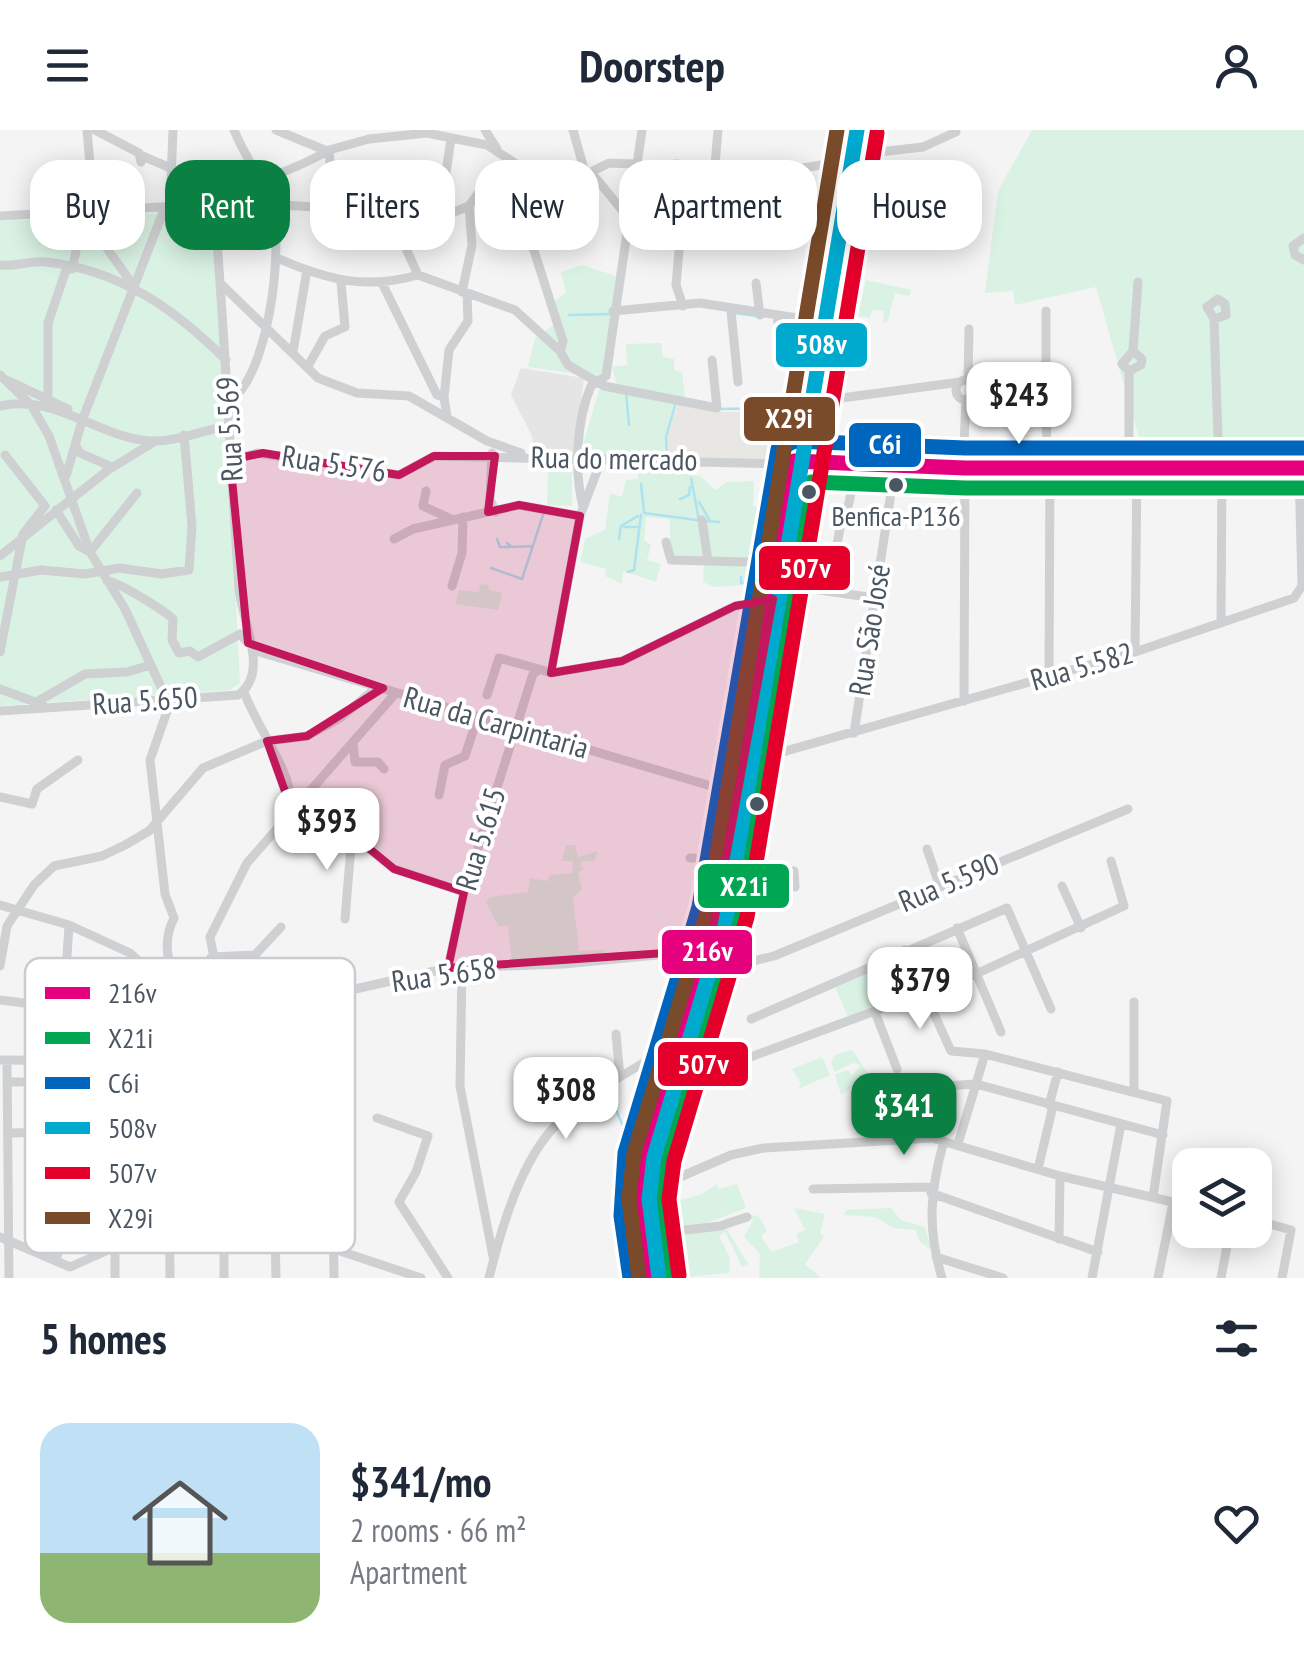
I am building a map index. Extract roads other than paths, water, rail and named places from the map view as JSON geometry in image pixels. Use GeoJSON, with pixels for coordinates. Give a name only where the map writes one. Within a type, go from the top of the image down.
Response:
{"type":"FeatureCollection","features":[{"type":"Feature","properties":{"kind":"highway"},"geometry":{"type":"LineString","coordinates":[[848,130],[849,160]]}},
{"type":"Feature","properties":{"kind":"highway"},"geometry":{"type":"LineString","coordinates":[[849,160],[856,130]]}},
{"type":"Feature","properties":{"kind":"highway"},"geometry":{"type":"LineString","coordinates":[[659,1278],[650,1190],[662,1123],[712,972],[785,585],[818,321],[837,223]]}},
{"type":"Feature","properties":{"kind":"highway"},"geometry":{"type":"LineString","coordinates":[[650,1278],[641,1216],[645,1157],[733,863],[738,794],[751,760],[778,564],[812,402],[837,247]]}},
{"type":"Feature","properties":{"kind":"street"},"geometry":{"type":"LineString","coordinates":[[91,160],[91,130],[165,167]]}},
{"type":"Feature","properties":{"kind":"street"},"geometry":{"type":"LineString","coordinates":[[172,160],[173,130]]}},
{"type":"Feature","properties":{"kind":"street"},"geometry":{"type":"LineString","coordinates":[[234,130],[248,160]]}},
{"type":"Feature","properties":{"kind":"street"},"geometry":{"type":"LineString","coordinates":[[485,130],[510,160]]}},
{"type":"Feature","properties":{"kind":"street"},"geometry":{"type":"LineString","coordinates":[[573,130],[584,160]]}},
{"type":"Feature","properties":{"kind":"street"},"geometry":{"type":"LineString","coordinates":[[635,160],[642,130]]}},
{"type":"Feature","properties":{"kind":"street"},"geometry":{"type":"LineString","coordinates":[[716,160],[718,130]]}},
{"type":"Feature","properties":{"kind":"street"},"geometry":{"type":"LineString","coordinates":[[281,131],[328,150]]}},
{"type":"Feature","properties":{"kind":"street"},"geometry":{"type":"LineString","coordinates":[[854,160],[923,147],[956,132]]}},
{"type":"Feature","properties":{"kind":"street"},"geometry":{"type":"LineString","coordinates":[[290,166],[328,150],[397,135],[444,135],[498,150]]}},
{"type":"Feature","properties":{"kind":"street"},"geometry":{"type":"LineString","coordinates":[[442,160],[444,135]]}},
{"type":"Feature","properties":{"kind":"street"},"geometry":{"type":"LineString","coordinates":[[328,150],[329,160]]}},
{"type":"Feature","properties":{"kind":"street"},"geometry":{"type":"LineString","coordinates":[[599,184],[619,207]]}},
{"type":"Feature","properties":{"kind":"street"},"geometry":{"type":"LineString","coordinates":[[455,212],[469,206],[475,198]]}},
{"type":"Feature","properties":{"kind":"street"},"geometry":{"type":"LineString","coordinates":[[447,417],[444,397],[449,350],[468,321],[464,293],[472,245],[469,206]]}},
{"type":"Feature","properties":{"kind":"street"},"geometry":{"type":"LineString","coordinates":[[66,478],[83,418],[165,213]]}},
{"type":"Feature","properties":{"kind":"street"},"geometry":{"type":"LineString","coordinates":[[0,216],[30,214]]}},
{"type":"Feature","properties":{"kind":"street"},"geometry":{"type":"LineString","coordinates":[[1304,238],[1293,246],[1295,255],[1304,260]]}},
{"type":"Feature","properties":{"kind":"street"},"geometry":{"type":"LineString","coordinates":[[48,398],[48,323],[74,250]]}},
{"type":"Feature","properties":{"kind":"street"},"geometry":{"type":"LineString","coordinates":[[109,250],[133,285],[203,334],[226,360]]}},
{"type":"Feature","properties":{"kind":"street","name":"Rua 5.569"},"geometry":{"type":"LineString","coordinates":[[217,250],[240,604],[250,647]]}},
{"type":"Feature","properties":{"kind":"street"},"geometry":{"type":"LineString","coordinates":[[230,401],[246,386],[267,327],[277,250]]}},
{"type":"Feature","properties":{"kind":"street"},"geometry":{"type":"LineString","coordinates":[[405,250],[418,274],[515,310],[560,351],[568,366],[598,383],[716,408],[712,360]]}},
{"type":"Feature","properties":{"kind":"street"},"geometry":{"type":"LineString","coordinates":[[535,250],[563,341],[560,351]]}},
{"type":"Feature","properties":{"kind":"street"},"geometry":{"type":"LineString","coordinates":[[581,512],[577,458],[588,393],[606,376],[612,311],[624,250]]}},
{"type":"Feature","properties":{"kind":"street"},"geometry":{"type":"LineString","coordinates":[[680,250],[676,286],[682,306]]}},
{"type":"Feature","properties":{"kind":"street"},"geometry":{"type":"LineString","coordinates":[[278,258],[342,283],[383,285],[418,274]]}},
{"type":"Feature","properties":{"kind":"street"},"geometry":{"type":"LineString","coordinates":[[0,265],[42,261],[133,285]]}},
{"type":"Feature","properties":{"kind":"street"},"geometry":{"type":"LineString","coordinates":[[293,352],[307,270]]}},
{"type":"Feature","properties":{"kind":"street"},"geometry":{"type":"LineString","coordinates":[[1135,652],[1129,371],[1138,370],[1142,359],[1133,352],[1138,282]]}},
{"type":"Feature","properties":{"kind":"street"},"geometry":{"type":"LineString","coordinates":[[308,366],[325,336],[345,327],[342,283]]}},
{"type":"Feature","properties":{"kind":"street"},"geometry":{"type":"LineString","coordinates":[[756,283],[760,314]]}},
{"type":"Feature","properties":{"kind":"street"},"geometry":{"type":"LineString","coordinates":[[220,284],[318,378],[338,388],[409,396],[487,442],[533,457]]}},
{"type":"Feature","properties":{"kind":"street"},"geometry":{"type":"LineString","coordinates":[[383,285],[419,366],[437,396],[444,397]]}},
{"type":"Feature","properties":{"kind":"street"},"geometry":{"type":"LineString","coordinates":[[718,307],[720,294]]}},
{"type":"Feature","properties":{"kind":"street"},"geometry":{"type":"LineString","coordinates":[[612,311],[700,303],[731,311],[818,321]]}},
{"type":"Feature","properties":{"kind":"street"},"geometry":{"type":"LineString","coordinates":[[731,311],[738,382]]}},
{"type":"Feature","properties":{"kind":"street"},"geometry":{"type":"LineString","coordinates":[[1046,311],[1046,364],[1037,374],[1046,383],[1050,676]]}},
{"type":"Feature","properties":{"kind":"street"},"geometry":{"type":"LineString","coordinates":[[777,316],[782,346],[792,353]]}},
{"type":"Feature","properties":{"kind":"street"},"geometry":{"type":"LineString","coordinates":[[1214,320],[1221,468],[1221,623]]}},
{"type":"Feature","properties":{"kind":"street"},"geometry":{"type":"LineString","coordinates":[[966,400],[956,390],[964,381],[969,329]]}},
{"type":"Feature","properties":{"kind":"street"},"geometry":{"type":"LineString","coordinates":[[3,377],[83,418]]}},
{"type":"Feature","properties":{"kind":"street"},"geometry":{"type":"LineString","coordinates":[[3,377],[31,405],[66,478],[90,552],[169,700],[150,760],[166,894],[174,918],[164,940],[169,958]]}},
{"type":"Feature","properties":{"kind":"street"},"geometry":{"type":"LineString","coordinates":[[812,402],[964,381],[976,390],[966,400],[964,700]]}},
{"type":"Feature","properties":{"kind":"street"},"geometry":{"type":"LineString","coordinates":[[0,406],[31,405],[154,442]]}},
{"type":"Feature","properties":{"kind":"street"},"geometry":{"type":"LineString","coordinates":[[0,556],[112,467],[154,442],[230,426]]}},
{"type":"Feature","properties":{"kind":"street"},"geometry":{"type":"LineString","coordinates":[[104,577],[130,568],[162,574],[191,567],[184,435]]}},
{"type":"Feature","properties":{"kind":"street"},"geometry":{"type":"LineString","coordinates":[[487,442],[495,456],[490,500],[496,512]]}},
{"type":"Feature","properties":{"kind":"street"},"geometry":{"type":"LineString","coordinates":[[75,445],[80,453],[112,467]]}},
{"type":"Feature","properties":{"kind":"street","name":"Rua 5.576"},"geometry":{"type":"LineString","coordinates":[[233,466],[239,458],[264,453],[356,472],[399,475],[434,456]]}},
{"type":"Feature","properties":{"kind":"street"},"geometry":{"type":"LineString","coordinates":[[0,652],[24,534],[45,506],[5,455]]}},
{"type":"Feature","properties":{"kind":"street","name":"Rua do mercado"},"geometry":{"type":"LineString","coordinates":[[434,456],[964,468],[1301,468]]}},
{"type":"Feature","properties":{"kind":"street"},"geometry":{"type":"LineString","coordinates":[[551,673],[581,512],[602,458]]}},
{"type":"Feature","properties":{"kind":"street"},"geometry":{"type":"LineString","coordinates":[[828,591],[857,466]]}},
{"type":"Feature","properties":{"kind":"street","name":"Rua São José"},"geometry":{"type":"LineString","coordinates":[[854,734],[895,467]]}},
{"type":"Feature","properties":{"kind":"street"},"geometry":{"type":"LineString","coordinates":[[1301,468],[1302,586]]}},
{"type":"Feature","properties":{"kind":"street"},"geometry":{"type":"LineString","coordinates":[[426,491],[423,506],[451,519]]}},
{"type":"Feature","properties":{"kind":"street"},"geometry":{"type":"LineString","coordinates":[[90,552],[137,494]]}},
{"type":"Feature","properties":{"kind":"street"},"geometry":{"type":"LineString","coordinates":[[394,540],[451,519],[519,505],[581,512]]}},
{"type":"Feature","properties":{"kind":"street"},"geometry":{"type":"LineString","coordinates":[[56,510],[79,546],[90,552]]}},
{"type":"Feature","properties":{"kind":"street"},"geometry":{"type":"LineString","coordinates":[[452,586],[462,553],[463,517]]}},
{"type":"Feature","properties":{"kind":"street"},"geometry":{"type":"LineString","coordinates":[[702,520],[708,560]]}},
{"type":"Feature","properties":{"kind":"street"},"geometry":{"type":"LineString","coordinates":[[666,542],[668,559],[778,564]]}},
{"type":"Feature","properties":{"kind":"street"},"geometry":{"type":"LineString","coordinates":[[0,577],[41,570],[104,577],[124,584],[146,606],[167,613],[173,620],[172,640],[179,653],[190,651],[198,657],[240,634],[250,647],[256,667],[244,692],[285,775],[292,808]]}},
{"type":"Feature","properties":{"kind":"street"},"geometry":{"type":"LineString","coordinates":[[785,585],[874,598]]}},
{"type":"Feature","properties":{"kind":"street","name":"Rua 5.582"},"geometry":{"type":"LineString","coordinates":[[751,760],[1135,652],[1294,598],[1302,586]]}},
{"type":"Feature","properties":{"kind":"street"},"geometry":{"type":"LineString","coordinates":[[486,695],[499,658],[551,673],[622,660],[734,606],[773,600]]}},
{"type":"Feature","properties":{"kind":"street","name":"Rua da Carpintaria"},"geometry":{"type":"LineString","coordinates":[[250,647],[738,794]]}},
{"type":"Feature","properties":{"kind":"street"},"geometry":{"type":"LineString","coordinates":[[0,689],[42,704],[85,674],[128,672],[150,665]]}},
{"type":"Feature","properties":{"kind":"street","name":"Rua 5.615"},"geometry":{"type":"LineString","coordinates":[[448,968],[464,892],[514,727],[528,684],[539,669]]}},
{"type":"Feature","properties":{"kind":"street"},"geometry":{"type":"LineString","coordinates":[[0,966],[7,926],[34,885],[54,866],[102,856],[158,822],[203,768],[267,741],[307,736],[340,718],[376,688]]}},
{"type":"Feature","properties":{"kind":"street","name":"Rua 5.650"},"geometry":{"type":"LineString","coordinates":[[0,711],[42,704],[169,700],[244,692]]}},
{"type":"Feature","properties":{"kind":"street"},"geometry":{"type":"LineString","coordinates":[[281,927],[255,955],[210,957],[212,930],[247,863],[396,694]]}},
{"type":"Feature","properties":{"kind":"street"},"geometry":{"type":"LineString","coordinates":[[440,796],[445,765],[465,756],[478,716]]}},
{"type":"Feature","properties":{"kind":"street"},"geometry":{"type":"LineString","coordinates":[[353,743],[355,762],[378,762],[384,769]]}},
{"type":"Feature","properties":{"kind":"street"},"geometry":{"type":"LineString","coordinates":[[0,798],[32,804],[36,789],[78,760]]}},
{"type":"Feature","properties":{"kind":"street"},"geometry":{"type":"LineString","coordinates":[[303,796],[394,869],[464,892]]}},
{"type":"Feature","properties":{"kind":"street","name":"Rua 5.590"},"geometry":{"type":"LineString","coordinates":[[712,972],[758,962],[1128,809]]}},
{"type":"Feature","properties":{"kind":"street"},"geometry":{"type":"LineString","coordinates":[[345,920],[352,834]]}},
{"type":"Feature","properties":{"kind":"street"},"geometry":{"type":"LineString","coordinates":[[928,849],[940,887]]}},
{"type":"Feature","properties":{"kind":"street"},"geometry":{"type":"LineString","coordinates":[[690,858],[794,871],[795,886]]}},
{"type":"Feature","properties":{"kind":"street"},"geometry":{"type":"LineString","coordinates":[[683,1056],[715,1062],[745,1059],[978,973],[1081,928],[1124,906],[1111,861]]}},
{"type":"Feature","properties":{"kind":"street"},"geometry":{"type":"LineString","coordinates":[[1062,886],[1081,928]]}},
{"type":"Feature","properties":{"kind":"street"},"geometry":{"type":"LineString","coordinates":[[0,905],[69,925],[136,958]]}},
{"type":"Feature","properties":{"kind":"street"},"geometry":{"type":"LineString","coordinates":[[750,1019],[1007,908],[1051,1009]]}},
{"type":"Feature","properties":{"kind":"street"},"geometry":{"type":"LineString","coordinates":[[69,925],[69,958]]}},
{"type":"Feature","properties":{"kind":"street"},"geometry":{"type":"LineString","coordinates":[[958,928],[1001,1032]]}},
{"type":"Feature","properties":{"kind":"street","name":"Rua 5.658"},"geometry":{"type":"LineString","coordinates":[[355,989],[448,968],[564,964],[709,950]]}},
{"type":"Feature","properties":{"kind":"street"},"geometry":{"type":"LineString","coordinates":[[904,950],[951,1051],[985,1054],[1134,1089],[1167,1101],[1153,1198]]}},
{"type":"Feature","properties":{"kind":"street"},"geometry":{"type":"LineString","coordinates":[[462,968],[460,1086],[493,1260]]}},
{"type":"Feature","properties":{"kind":"street","name":"Rua 5.658"},"geometry":{"type":"LineString","coordinates":[[0,1000],[25,1003]]}},
{"type":"Feature","properties":{"kind":"street"},"geometry":{"type":"LineString","coordinates":[[1134,1002],[1134,1089]]}},
{"type":"Feature","properties":{"kind":"street"},"geometry":{"type":"LineString","coordinates":[[874,1012],[897,1069]]}},
{"type":"Feature","properties":{"kind":"street"},"geometry":{"type":"LineString","coordinates":[[616,1034],[620,1077]]}},
{"type":"Feature","properties":{"kind":"street"},"geometry":{"type":"LineString","coordinates":[[490,1278],[514,1201],[546,1136],[574,1108],[680,1040]]}},
{"type":"Feature","properties":{"kind":"street"},"geometry":{"type":"LineString","coordinates":[[958,1144],[985,1054]]}},
{"type":"Feature","properties":{"kind":"street"},"geometry":{"type":"LineString","coordinates":[[4,1060],[4,1237],[9,1278]]}},
{"type":"Feature","properties":{"kind":"street"},"geometry":{"type":"LineString","coordinates":[[1038,1169],[1058,1072]]}},
{"type":"Feature","properties":{"kind":"street"},"geometry":{"type":"LineString","coordinates":[[930,1087],[976,1084],[1164,1135]]}},
{"type":"Feature","properties":{"kind":"street"},"geometry":{"type":"LineString","coordinates":[[894,1086],[900,1138]]}},
{"type":"Feature","properties":{"kind":"street"},"geometry":{"type":"LineString","coordinates":[[377,1118],[428,1136],[416,1172],[399,1202],[448,1278]]}},
{"type":"Feature","properties":{"kind":"street"},"geometry":{"type":"LineString","coordinates":[[1092,1278],[1120,1124]]}},
{"type":"Feature","properties":{"kind":"street"},"geometry":{"type":"LineString","coordinates":[[650,1190],[746,1152],[900,1138],[958,1144],[1060,1176],[1172,1202]]}},
{"type":"Feature","properties":{"kind":"street"},"geometry":{"type":"LineString","coordinates":[[942,1278],[936,1257],[932,1190],[944,1141]]}},
{"type":"Feature","properties":{"kind":"street"},"geometry":{"type":"LineString","coordinates":[[1059,1240],[1060,1176]]}},
{"type":"Feature","properties":{"kind":"street"},"geometry":{"type":"LineString","coordinates":[[813,1189],[932,1190],[1098,1252]]}},
{"type":"Feature","properties":{"kind":"street"},"geometry":{"type":"LineString","coordinates":[[1158,1278],[1172,1207]]}},
{"type":"Feature","properties":{"kind":"street"},"geometry":{"type":"LineString","coordinates":[[652,1234],[720,1226],[747,1217]]}},
{"type":"Feature","properties":{"kind":"street"},"geometry":{"type":"LineString","coordinates":[[1272,1225],[1292,1230],[1282,1278]]}},
{"type":"Feature","properties":{"kind":"street"},"geometry":{"type":"LineString","coordinates":[[1221,1278],[1227,1248]]}},
{"type":"Feature","properties":{"kind":"street"},"geometry":{"type":"LineString","coordinates":[[38,1253],[75,1266],[100,1253]]}},
{"type":"Feature","properties":{"kind":"street"},"geometry":{"type":"LineString","coordinates":[[62,1253],[64,1278]]}},
{"type":"Feature","properties":{"kind":"street"},"geometry":{"type":"LineString","coordinates":[[224,1278],[225,1253]]}},
{"type":"Feature","properties":{"kind":"street"},"geometry":{"type":"LineString","coordinates":[[275,1253],[276,1278]]}},
{"type":"Feature","properties":{"kind":"street"},"geometry":{"type":"LineString","coordinates":[[346,1253],[422,1278]]}},
{"type":"Feature","properties":{"kind":"street"},"geometry":{"type":"LineString","coordinates":[[936,1257],[1003,1278]]}},
{"type":"Feature","properties":{"kind":"waterway"},"geometry":{"type":"LineString","coordinates":[[798,403],[825,252]]}},
{"type":"Feature","properties":{"kind":"waterway"},"geometry":{"type":"LineString","coordinates":[[734,313],[756,316]]}},
{"type":"Feature","properties":{"kind":"waterway"},"geometry":{"type":"LineString","coordinates":[[569,315],[612,314]]}},
{"type":"Feature","properties":{"kind":"waterway"},"geometry":{"type":"LineString","coordinates":[[626,392],[629,425]]}},
{"type":"Feature","properties":{"kind":"waterway"},"geometry":{"type":"LineString","coordinates":[[667,458],[666,437],[676,402]]}},
{"type":"Feature","properties":{"kind":"waterway"},"geometry":{"type":"LineString","coordinates":[[718,409],[771,408]]}},
{"type":"Feature","properties":{"kind":"waterway"},"geometry":{"type":"LineString","coordinates":[[778,533],[788,470]]}},
{"type":"Feature","properties":{"kind":"waterway"},"geometry":{"type":"LineString","coordinates":[[691,478],[699,520]]}},
{"type":"Feature","properties":{"kind":"waterway"},"geometry":{"type":"LineString","coordinates":[[641,484],[644,511]]}},
{"type":"Feature","properties":{"kind":"waterway"},"geometry":{"type":"LineString","coordinates":[[680,499],[689,495],[690,487]]}},
{"type":"Feature","properties":{"kind":"waterway"},"geometry":{"type":"LineString","coordinates":[[699,502],[710,521]]}},
{"type":"Feature","properties":{"kind":"waterway"},"geometry":{"type":"LineString","coordinates":[[491,568],[522,579],[544,512]]}},
{"type":"Feature","properties":{"kind":"waterway"},"geometry":{"type":"LineString","coordinates":[[644,513],[697,520]]}},
{"type":"Feature","properties":{"kind":"waterway"},"geometry":{"type":"LineString","coordinates":[[628,572],[634,570],[641,515]]}},
{"type":"Feature","properties":{"kind":"waterway"},"geometry":{"type":"LineString","coordinates":[[619,539],[621,526],[638,516]]}},
{"type":"Feature","properties":{"kind":"waterway"},"geometry":{"type":"LineString","coordinates":[[705,521],[719,522]]}},
{"type":"Feature","properties":{"kind":"waterway"},"geometry":{"type":"LineString","coordinates":[[624,527],[640,527]]}},
{"type":"Feature","properties":{"kind":"waterway"},"geometry":{"type":"LineString","coordinates":[[497,539],[500,547],[509,547]]}},
{"type":"Feature","properties":{"kind":"waterway"},"geometry":{"type":"LineString","coordinates":[[507,543],[512,547],[533,546]]}},
{"type":"Feature","properties":{"kind":"waterway"},"geometry":{"type":"LineString","coordinates":[[756,565],[768,582]]}},
{"type":"Feature","properties":{"kind":"waterway"},"geometry":{"type":"LineString","coordinates":[[741,577],[741,583],[763,583]]}},
{"type":"Feature","properties":{"kind":"waterway"},"geometry":{"type":"LineString","coordinates":[[747,740],[761,645]]}},
{"type":"Feature","properties":{"kind":"waterway"},"geometry":{"type":"LineString","coordinates":[[641,1254],[639,1168],[675,1046]]}},
{"type":"Feature","properties":{"kind":"waterway"},"geometry":{"type":"LineString","coordinates":[[600,1093],[617,1112],[639,1164]]}},
{"type":"Feature","properties":{"kind":"waterway"},"geometry":{"type":"LineString","coordinates":[[620,1162],[626,1168],[638,1167]]}},
{"type":"Feature","properties":{"kind":"place","name":"Benfica-P136"},"geometry":{"type":"Point","coordinates":[896,485]}}]}
